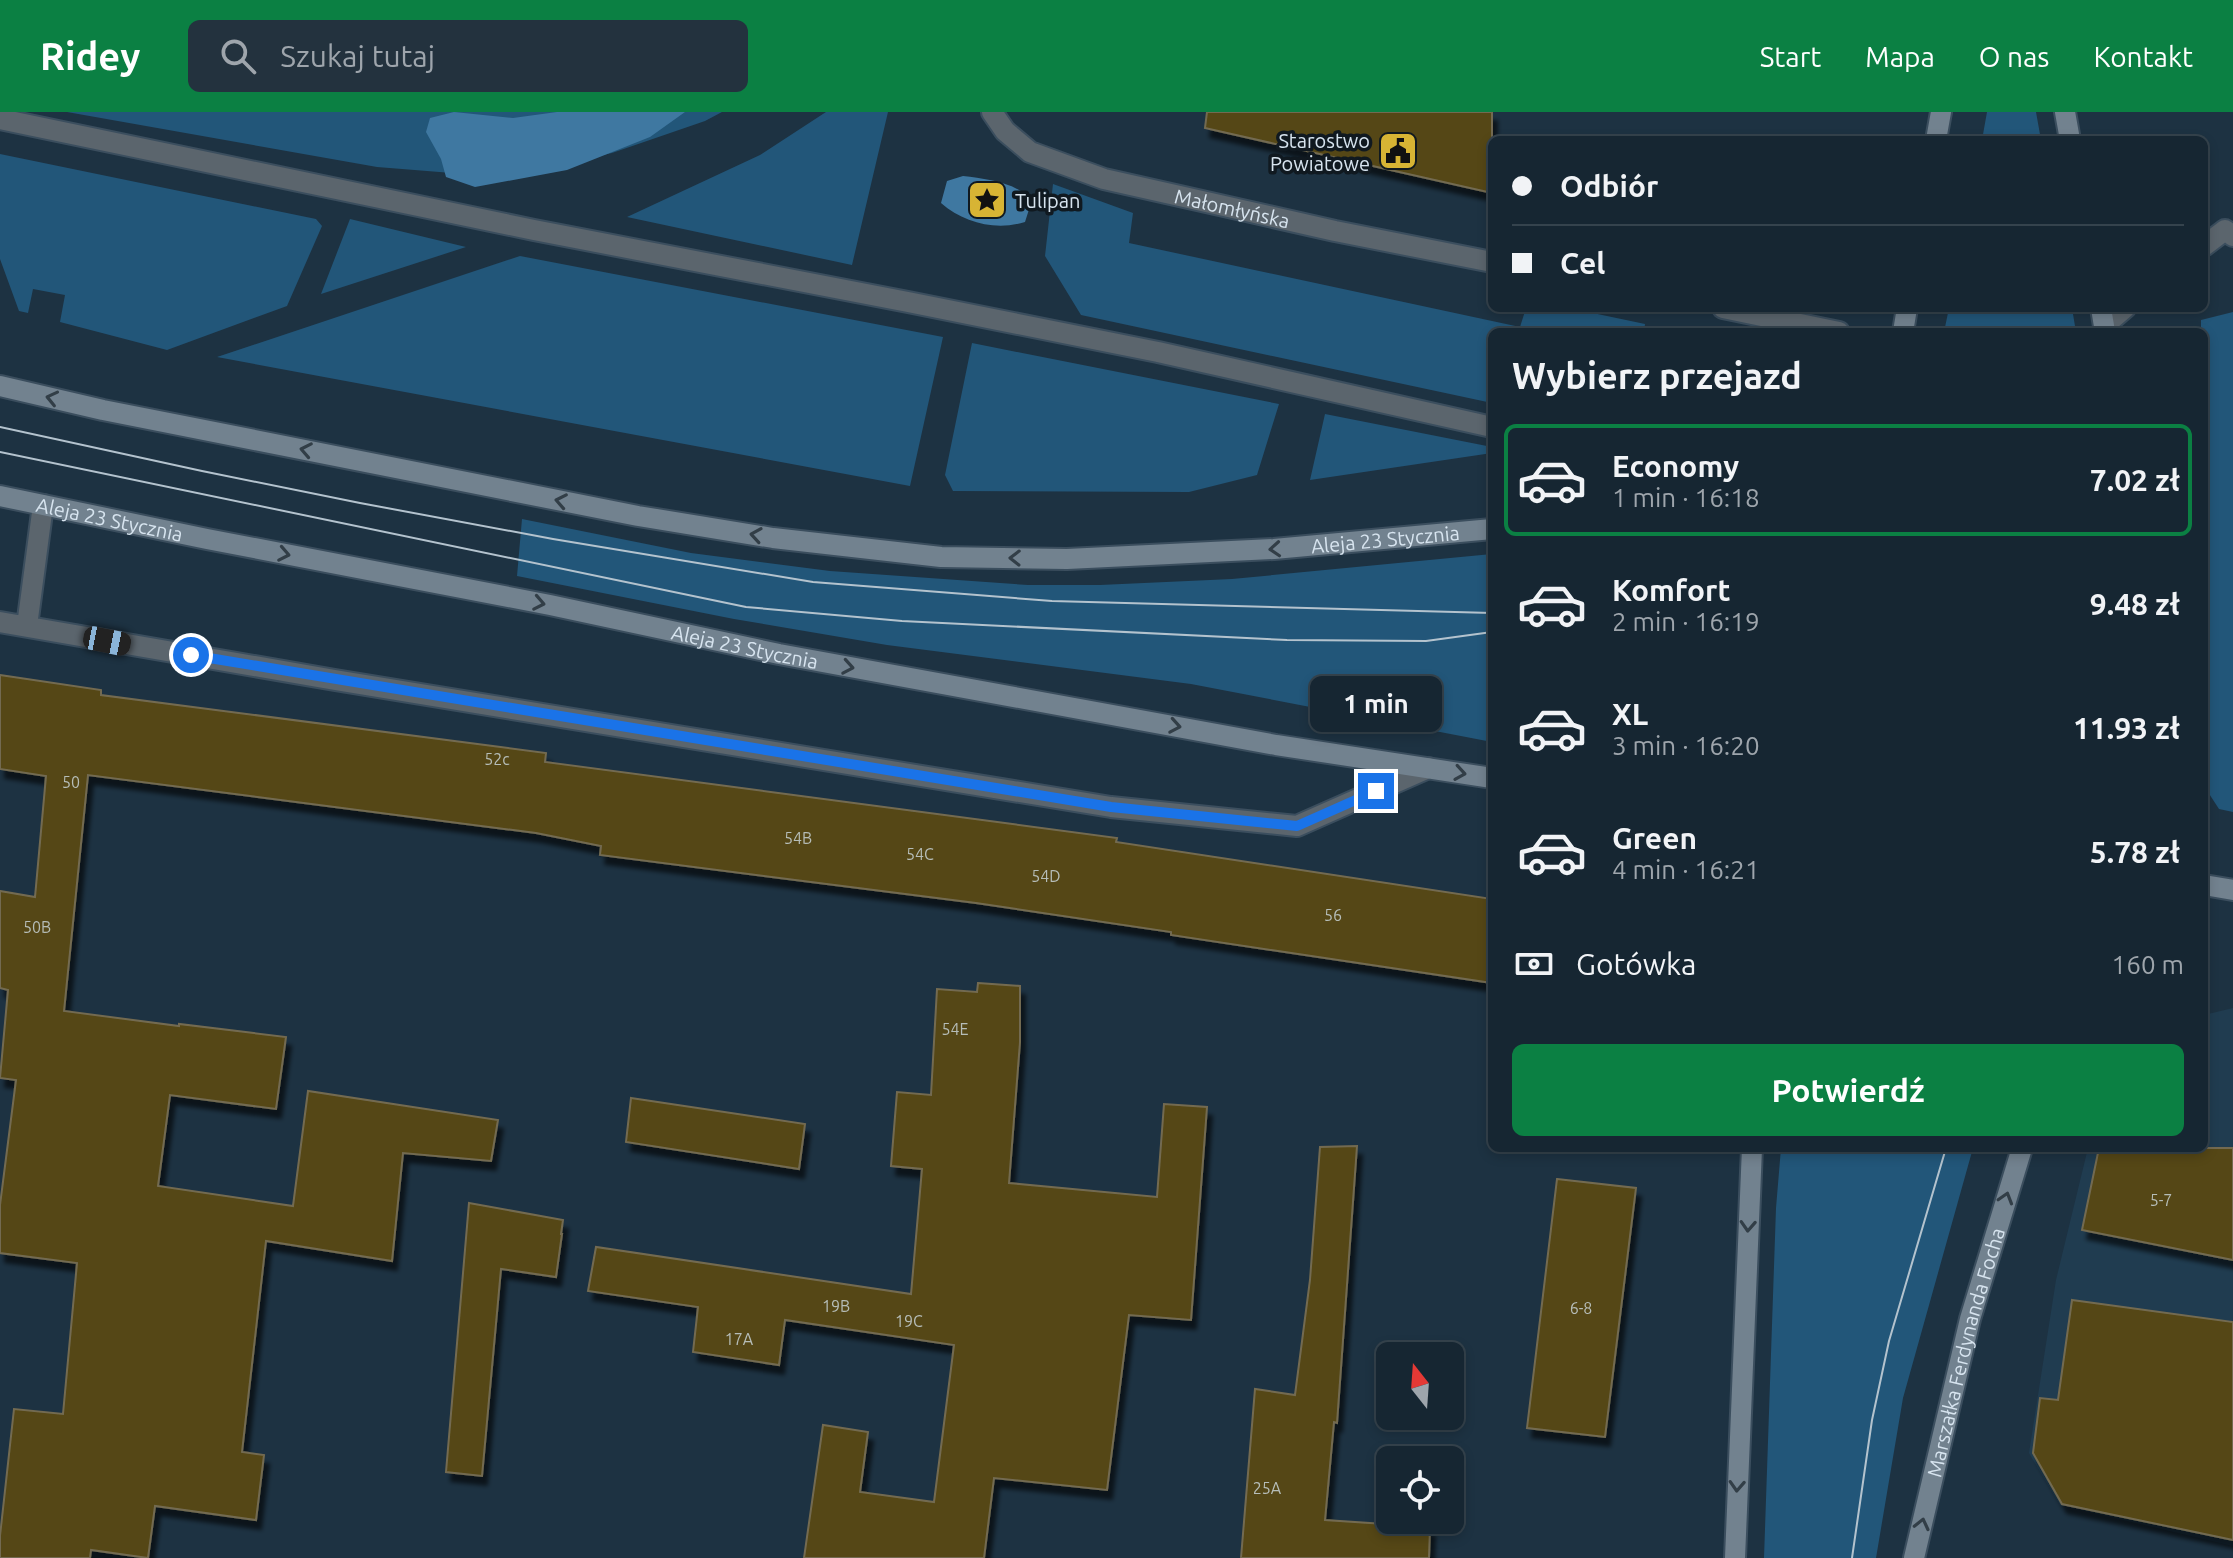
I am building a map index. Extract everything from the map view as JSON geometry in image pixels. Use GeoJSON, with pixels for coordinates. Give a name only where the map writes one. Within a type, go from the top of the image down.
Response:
{"type":"FeatureCollection","features":[{"type":"Feature","properties":{"kind":"street","name":"Małomłyńska"},"geometry":{"type":"LineString","coordinates":[[992,112],[1005,131],[1030,152],[1104,179],[1335,231],[1488,261]]}},
{"type":"Feature","properties":{"kind":"street"},"geometry":{"type":"LineString","coordinates":[[1937,136],[1941,112]]}},
{"type":"Feature","properties":{"kind":"street"},"geometry":{"type":"LineString","coordinates":[[2065,112],[2069,136]]}},
{"type":"Feature","properties":{"kind":"street"},"geometry":{"type":"LineString","coordinates":[[0,119],[534,230],[1158,352],[1488,426]]}},
{"type":"Feature","properties":{"kind":"street"},"geometry":{"type":"LineString","coordinates":[[2208,243],[2225,230],[2233,236]]}},
{"type":"Feature","properties":{"kind":"street"},"geometry":{"type":"LineString","coordinates":[[1742,312],[1820,328]]}},
{"type":"Feature","properties":{"kind":"street","name":"Aleja 23 Stycznia"},"geometry":{"type":"LineString","coordinates":[[0,386],[103,410],[638,516],[773,538],[941,557],[1067,559],[1274,549],[1488,529]]}},
{"type":"Feature","properties":{"kind":"street","name":"Aleja 23 Stycznia"},"geometry":{"type":"LineString","coordinates":[[0,496],[550,605],[779,654],[1276,745],[1488,777]]}},
{"type":"Feature","properties":{"kind":"street"},"geometry":{"type":"LineString","coordinates":[[27,626],[43,505]]}},
{"type":"Feature","properties":{"kind":"street"},"geometry":{"type":"LineString","coordinates":[[0,622],[1111,807],[1165,813],[1297,826],[1428,768]]}},
{"type":"Feature","properties":{"kind":"street"},"geometry":{"type":"LineString","coordinates":[[2208,886],[2233,890]]}},
{"type":"Feature","properties":{"kind":"street"},"geometry":{"type":"LineString","coordinates":[[1735,1558],[1752,1152]]}},
{"type":"Feature","properties":{"kind":"street","name":"Marszałka Ferdynanda Focha"},"geometry":{"type":"LineString","coordinates":[[1914,1558],[1970,1319],[2021,1152]]}},
{"type":"Feature","properties":{"kind":"shaded area"},"geometry":{"type":"Polygon","coordinates":[[[67,112],[722,112],[705,121],[612,153],[502,177],[377,167],[67,112]]]}},
{"type":"Feature","properties":{"kind":"shaded area"},"geometry":{"type":"Polygon","coordinates":[[[454,112],[513,118],[557,112],[685,112],[650,137],[567,170],[475,187],[446,177],[441,159],[426,132],[430,118],[454,112]]]}},
{"type":"Feature","properties":{"kind":"shaded area"},"geometry":{"type":"Polygon","coordinates":[[[826,112],[888,112],[852,265],[627,217],[760,155],[826,112]]]}},
{"type":"Feature","properties":{"kind":"shaded area"},"geometry":{"type":"Polygon","coordinates":[[[1987,112],[2036,112],[2040,136],[1983,136],[1987,112]]]}},
{"type":"Feature","properties":{"kind":"shaded area"},"geometry":{"type":"Polygon","coordinates":[[[0,154],[316,219],[322,226],[287,306],[167,350],[60,322],[65,295],[33,289],[28,313],[19,311],[0,259],[0,154]]]}},
{"type":"Feature","properties":{"kind":"shaded area"},"geometry":{"type":"Polygon","coordinates":[[[963,176],[1000,182],[1025,194],[1032,200],[1025,222],[992,225],[970,220],[950,210],[941,203],[947,181],[963,176]]]}},
{"type":"Feature","properties":{"kind":"shaded area"},"geometry":{"type":"Polygon","coordinates":[[[1053,184],[1133,213],[1129,243],[1520,327],[1525,312],[1588,312],[1645,324],[1644,328],[1488,328],[1488,402],[1081,315],[1045,256],[1053,184]]]}},
{"type":"Feature","properties":{"kind":"shaded area"},"geometry":{"type":"Polygon","coordinates":[[[350,219],[466,247],[321,294],[350,219]]]}},
{"type":"Feature","properties":{"kind":"shaded area"},"geometry":{"type":"Polygon","coordinates":[[[520,256],[943,337],[910,486],[217,357],[520,256]]]}},
{"type":"Feature","properties":{"kind":"shaded area"},"geometry":{"type":"Polygon","coordinates":[[[1948,312],[2073,312],[2075,328],[1945,328],[1948,312]]]}},
{"type":"Feature","properties":{"kind":"shaded area"},"geometry":{"type":"Polygon","coordinates":[[[2233,312],[2233,812],[2219,809],[2208,792],[2208,328],[2201,328],[2201,320],[2233,312]]]}},
{"type":"Feature","properties":{"kind":"shaded area"},"geometry":{"type":"Polygon","coordinates":[[[972,343],[1279,404],[1257,475],[1189,492],[953,491],[945,475],[972,343]]]}},
{"type":"Feature","properties":{"kind":"shaded area"},"geometry":{"type":"Polygon","coordinates":[[[1325,414],[1488,446],[1488,454],[1310,480],[1325,414]]]}},
{"type":"Feature","properties":{"kind":"shaded area"},"geometry":{"type":"Polygon","coordinates":[[[522,519],[691,553],[830,571],[1028,585],[1232,579],[1488,554],[1488,741],[1191,684],[887,645],[734,619],[517,576],[522,519]]]}},
{"type":"Feature","properties":{"kind":"shaded area"},"geometry":{"type":"Polygon","coordinates":[[[2233,1008],[2233,1546],[2060,1505],[2029,1453],[2056,1280],[2087,1152],[2208,1152],[2208,1014],[2233,1008]]]}},
{"type":"Feature","properties":{"kind":"shaded area"},"geometry":{"type":"Polygon","coordinates":[[[1781,1152],[1972,1152],[1903,1398],[1876,1558],[1764,1558],[1781,1152]]]}},
{"type":"Feature","properties":{"kind":"building","name":"Starostwo Powiatowe"},"geometry":{"type":"Polygon","coordinates":[[[1207,112],[1492,112],[1492,136],[1488,136],[1488,192],[1205,128],[1207,112]]]}},
{"type":"Feature","properties":{"kind":"building"},"geometry":{"type":"Polygon","coordinates":[[[0,675],[101,690],[101,695],[546,753],[545,762],[1117,838],[1116,842],[1488,898],[1488,982],[976,903],[600,855],[601,846],[536,833],[88,775],[64,1011],[286,1037],[276,1109],[170,1095],[158,1186],[293,1206],[308,1091],[498,1120],[491,1161],[403,1153],[392,1261],[266,1241],[242,1452],[264,1455],[256,1520],[155,1506],[148,1558],[91,1550],[90,1558],[0,1558],[14,1409],[63,1414],[77,1263],[0,1253],[0,1205],[16,1080],[0,1078],[8,990],[0,988],[0,891],[35,897],[46,776],[0,769],[0,675]]]}},
{"type":"Feature","properties":{"kind":"building"},"geometry":{"type":"Polygon","coordinates":[[[978,983],[1020,986],[1020,1042],[1009,1183],[1157,1197],[1164,1104],[1207,1107],[1191,1320],[1129,1315],[1107,1490],[994,1478],[984,1558],[804,1558],[823,1425],[868,1432],[860,1492],[934,1502],[954,1345],[785,1320],[779,1365],[693,1352],[698,1307],[588,1291],[596,1247],[911,1294],[922,1169],[891,1166],[897,1092],[931,1095],[937,989],[977,992],[978,983]]]}},
{"type":"Feature","properties":{"kind":"building"},"geometry":{"type":"Polygon","coordinates":[[[631,1098],[805,1124],[799,1169],[626,1142],[631,1098]]]}},
{"type":"Feature","properties":{"kind":"building"},"geometry":{"type":"Polygon","coordinates":[[[1357,1146],[1337,1423],[1334,1422],[1325,1520],[1376,1523],[1376,1534],[1430,1534],[1429,1558],[1241,1558],[1255,1389],[1295,1395],[1310,1280],[1320,1147],[1357,1146]]]}},
{"type":"Feature","properties":{"kind":"building"},"geometry":{"type":"Polygon","coordinates":[[[2208,1148],[2233,1148],[2233,1260],[2082,1230],[2098,1152],[2208,1152],[2208,1148]]]}},
{"type":"Feature","properties":{"kind":"building"},"geometry":{"type":"Polygon","coordinates":[[[1557,1179],[1636,1188],[1605,1437],[1527,1428],[1557,1179]]]}},
{"type":"Feature","properties":{"kind":"building"},"geometry":{"type":"Polygon","coordinates":[[[469,1203],[563,1220],[556,1277],[501,1269],[482,1476],[446,1472],[469,1203]]]}},
{"type":"Feature","properties":{"kind":"building"},"geometry":{"type":"Polygon","coordinates":[[[2072,1300],[2233,1322],[2233,1540],[2062,1504],[2033,1453],[2040,1398],[2058,1400],[2072,1300]]]}},
{"type":"Feature","properties":{"kind":"tram line"},"geometry":{"type":"LineString","coordinates":[[0,427],[360,503],[813,582],[1052,601],[1488,613]]}},
{"type":"Feature","properties":{"kind":"tram line"},"geometry":{"type":"LineString","coordinates":[[0,452],[746,607],[902,621],[1287,640],[1426,641],[1488,633]]}},
{"type":"Feature","properties":{"kind":"tram line"},"geometry":{"type":"LineString","coordinates":[[1852,1558],[1872,1420],[1889,1341],[1945,1152]]}},
{"type":"Feature","properties":{"kind":"place","name":"Starostwo Powiatowe"},"geometry":{"type":"Point","coordinates":[1398,151]}},
{"type":"Feature","properties":{"kind":"place","name":"Tulipan"},"geometry":{"type":"Point","coordinates":[987,200]}},
{"type":"Feature","properties":{"kind":"route"},"geometry":{"type":"LineString","coordinates":[[191,655],[1111,807],[1297,826],[1376,791]]}}]}
